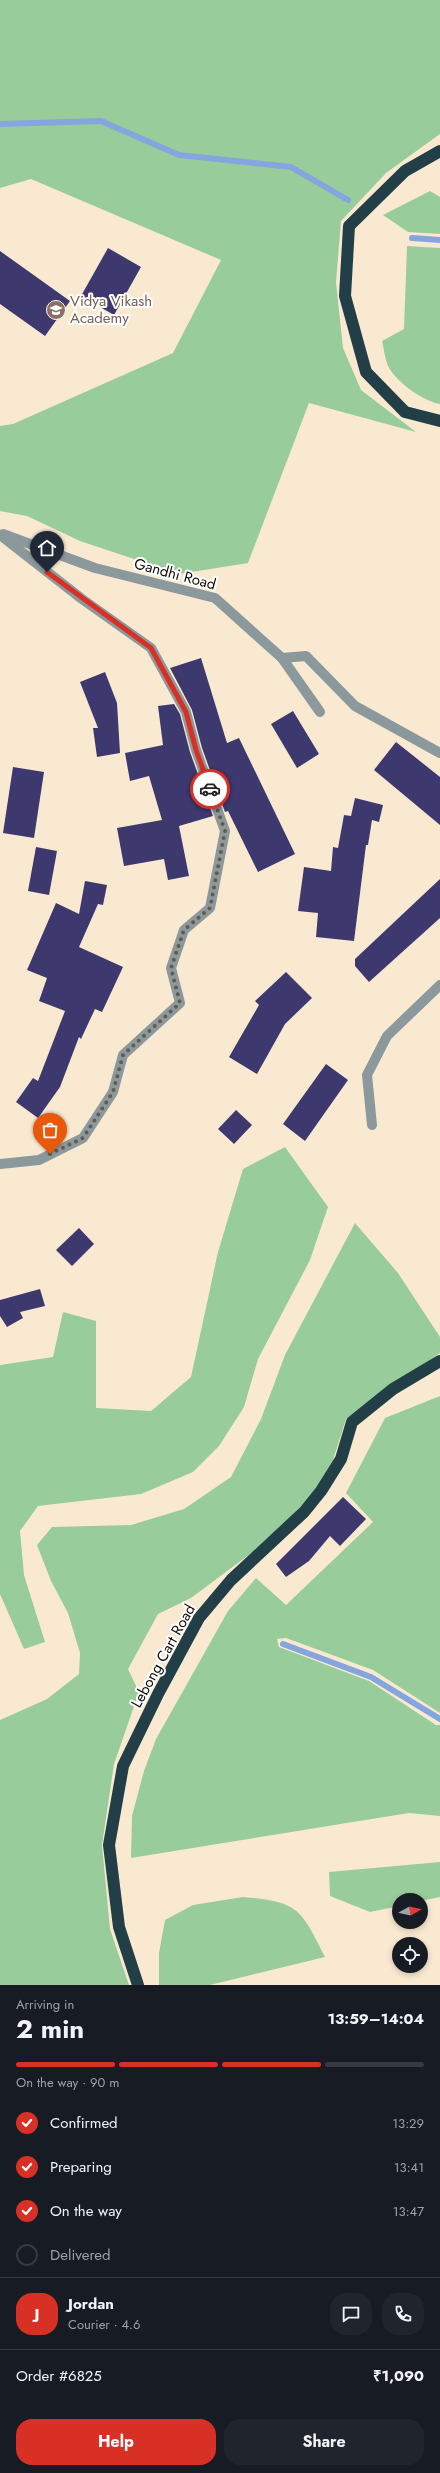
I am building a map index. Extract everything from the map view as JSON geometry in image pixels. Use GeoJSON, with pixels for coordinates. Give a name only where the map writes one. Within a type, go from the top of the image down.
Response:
{"type":"FeatureCollection","features":[{"type":"Feature","properties":{"kind":"highway"},"geometry":{"type":"LineString","coordinates":[[440,151],[405,171],[349,226],[345,296],[366,372],[405,412],[440,421]]}},
{"type":"Feature","properties":{"kind":"highway","name":"Lebong Cart Road"},"geometry":{"type":"LineString","coordinates":[[138,1985],[119,1927],[109,1845],[123,1766],[145,1720],[199,1618],[231,1580],[304,1512],[321,1491],[341,1458],[352,1422],[393,1389],[440,1361]]}},
{"type":"Feature","properties":{"kind":"street","name":"Gandhi Road"},"geometry":{"type":"LineString","coordinates":[[0,534],[95,568],[214,598],[282,658],[320,712]]}},
{"type":"Feature","properties":{"kind":"street"},"geometry":{"type":"LineString","coordinates":[[0,534],[82,599],[151,648],[186,712],[196,750],[225,831],[210,908],[184,930],[171,968],[180,1003],[123,1055],[113,1092],[83,1138],[39,1160],[0,1164]]}},
{"type":"Feature","properties":{"kind":"street"},"geometry":{"type":"LineString","coordinates":[[282,658],[306,656],[355,706],[440,753]]}},
{"type":"Feature","properties":{"kind":"street"},"geometry":{"type":"LineString","coordinates":[[372,1125],[367,1075],[387,1036],[440,985]]}},
{"type":"Feature","properties":{"kind":"green space"},"geometry":{"type":"Polygon","coordinates":[[[0,0],[440,0],[440,134],[386,173],[341,221],[336,282],[343,348],[361,390],[416,432],[309,403],[248,563],[179,574],[80,541],[27,516],[0,511],[0,426],[13,424],[173,353],[221,260],[31,179],[0,188],[0,0]]]}},
{"type":"Feature","properties":{"kind":"green space"},"geometry":{"type":"Polygon","coordinates":[[[430,191],[440,197],[440,234],[408,232],[383,215],[430,191]]]}},
{"type":"Feature","properties":{"kind":"green space"},"geometry":{"type":"Polygon","coordinates":[[[407,246],[440,248],[440,404],[418,395],[397,378],[388,366],[382,341],[404,329],[407,246]]]}},
{"type":"Feature","properties":{"kind":"green space"},"geometry":{"type":"Polygon","coordinates":[[[285,1147],[328,1207],[310,1260],[258,1359],[244,1407],[219,1446],[193,1472],[141,1494],[38,1506],[20,1531],[24,1575],[45,1642],[24,1649],[0,1594],[0,1365],[53,1357],[63,1312],[96,1321],[96,1408],[151,1411],[191,1377],[218,1252],[243,1169],[285,1147]]]}},
{"type":"Feature","properties":{"kind":"green space"},"geometry":{"type":"Polygon","coordinates":[[[355,1223],[398,1273],[440,1337],[440,1353],[346,1419],[333,1460],[314,1492],[270,1539],[191,1598],[158,1614],[128,1669],[139,1692],[114,1764],[102,1845],[110,1929],[129,1985],[0,1985],[0,1720],[47,1699],[79,1674],[80,1653],[68,1613],[51,1581],[37,1545],[52,1527],[131,1525],[184,1509],[231,1477],[261,1419],[285,1355],[355,1223]]]}},
{"type":"Feature","properties":{"kind":"green space"},"geometry":{"type":"Polygon","coordinates":[[[440,1396],[440,1713],[373,1670],[286,1638],[277,1639],[279,1647],[369,1681],[436,1725],[440,1725],[440,1816],[409,1813],[131,1858],[132,1816],[144,1771],[156,1739],[228,1611],[256,1578],[286,1605],[373,1522],[346,1493],[385,1418],[440,1396]]]}},
{"type":"Feature","properties":{"kind":"green space"},"geometry":{"type":"Polygon","coordinates":[[[440,1862],[440,1897],[428,1900],[428,1893],[392,1893],[392,1907],[370,1912],[330,1896],[329,1872],[440,1862]]]}},
{"type":"Feature","properties":{"kind":"green space"},"geometry":{"type":"Polygon","coordinates":[[[243,1897],[276,1902],[296,1911],[310,1928],[325,1957],[210,1985],[159,1985],[159,1953],[165,1920],[193,1905],[243,1897]]]}},
{"type":"Feature","properties":{"kind":"building"},"geometry":{"type":"Polygon","coordinates":[[[108,248],[141,267],[114,315],[81,296],[108,248]]]}},
{"type":"Feature","properties":{"kind":"building"},"geometry":{"type":"Polygon","coordinates":[[[0,251],[70,301],[45,336],[0,304],[0,251]]]}},
{"type":"Feature","properties":{"kind":"building"},"geometry":{"type":"Polygon","coordinates":[[[201,658],[227,743],[239,738],[295,854],[258,872],[228,811],[225,812],[202,748],[192,710],[170,668],[201,658]]]}},
{"type":"Feature","properties":{"kind":"building"},"geometry":{"type":"Polygon","coordinates":[[[105,672],[117,703],[120,753],[97,757],[93,728],[98,728],[80,682],[105,672]]]}},
{"type":"Feature","properties":{"kind":"building"},"geometry":{"type":"Polygon","coordinates":[[[174,704],[180,714],[190,752],[213,816],[179,826],[189,876],[168,880],[164,859],[124,866],[117,828],[162,820],[149,776],[130,781],[125,753],[163,745],[158,706],[174,704]]]}},
{"type":"Feature","properties":{"kind":"building"},"geometry":{"type":"Polygon","coordinates":[[[293,711],[319,754],[297,768],[271,724],[293,711]]]}},
{"type":"Feature","properties":{"kind":"building"},"geometry":{"type":"Polygon","coordinates":[[[396,742],[440,777],[440,825],[374,770],[396,742]]]}},
{"type":"Feature","properties":{"kind":"building"},"geometry":{"type":"Polygon","coordinates":[[[13,767],[44,772],[34,838],[3,833],[13,767]]]}},
{"type":"Feature","properties":{"kind":"building"},"geometry":{"type":"Polygon","coordinates":[[[355,798],[383,805],[379,822],[372,820],[368,845],[366,845],[354,941],[316,937],[318,913],[298,911],[304,867],[331,871],[333,847],[338,848],[344,815],[351,816],[355,798]]]}},
{"type":"Feature","properties":{"kind":"building"},"geometry":{"type":"Polygon","coordinates":[[[36,847],[57,851],[49,895],[28,891],[36,847]]]}},
{"type":"Feature","properties":{"kind":"building"},"geometry":{"type":"Polygon","coordinates":[[[440,879],[440,918],[369,982],[355,966],[355,959],[440,879]]]}},
{"type":"Feature","properties":{"kind":"building"},"geometry":{"type":"Polygon","coordinates":[[[85,881],[107,885],[103,905],[98,904],[79,947],[123,967],[102,1012],[95,1009],[81,1039],[79,1037],[60,1087],[38,1118],[16,1102],[33,1078],[38,1081],[65,1011],[39,1001],[47,978],[27,970],[56,903],[79,914],[85,881]]]}},
{"type":"Feature","properties":{"kind":"building"},"geometry":{"type":"Polygon","coordinates":[[[286,972],[312,998],[285,1024],[257,1074],[229,1057],[259,1005],[255,1001],[286,972]]]}},
{"type":"Feature","properties":{"kind":"building"},"geometry":{"type":"Polygon","coordinates":[[[326,1064],[348,1080],[305,1141],[283,1124],[326,1064]]]}},
{"type":"Feature","properties":{"kind":"building"},"geometry":{"type":"Polygon","coordinates":[[[236,1110],[252,1125],[234,1144],[218,1129],[236,1110]]]}},
{"type":"Feature","properties":{"kind":"building"},"geometry":{"type":"Polygon","coordinates":[[[79,1228],[94,1244],[72,1266],[56,1250],[79,1228]]]}},
{"type":"Feature","properties":{"kind":"building"},"geometry":{"type":"Polygon","coordinates":[[[40,1289],[45,1306],[20,1312],[23,1318],[7,1327],[0,1316],[0,1300],[40,1289]]]}},
{"type":"Feature","properties":{"kind":"building"},"geometry":{"type":"Polygon","coordinates":[[[343,1497],[366,1519],[340,1546],[330,1536],[309,1561],[286,1577],[276,1564],[343,1497]]]}},
{"type":"Feature","properties":{"kind":"waterway"},"geometry":{"type":"LineString","coordinates":[[0,124],[101,121],[179,155],[291,167],[348,200]]}},
{"type":"Feature","properties":{"kind":"waterway"},"geometry":{"type":"LineString","coordinates":[[412,238],[440,240]]}},
{"type":"Feature","properties":{"kind":"waterway"},"geometry":{"type":"LineString","coordinates":[[283,1644],[371,1677],[440,1719]]}},
{"type":"Feature","properties":{"kind":"way so far"},"geometry":{"type":"LineString","coordinates":[[50,1154],[83,1138],[113,1092],[123,1055],[180,1003],[171,968],[184,930],[210,908],[225,831],[210,789]]}},
{"type":"Feature","properties":{"kind":"place","name":"Vidya Vikash Academy"},"geometry":{"type":"Point","coordinates":[56,310]}},
{"type":"Feature","properties":{"kind":"route"},"geometry":{"type":"LineString","coordinates":[[47,572],[151,648],[186,712],[196,750],[210,789]]}}]}
